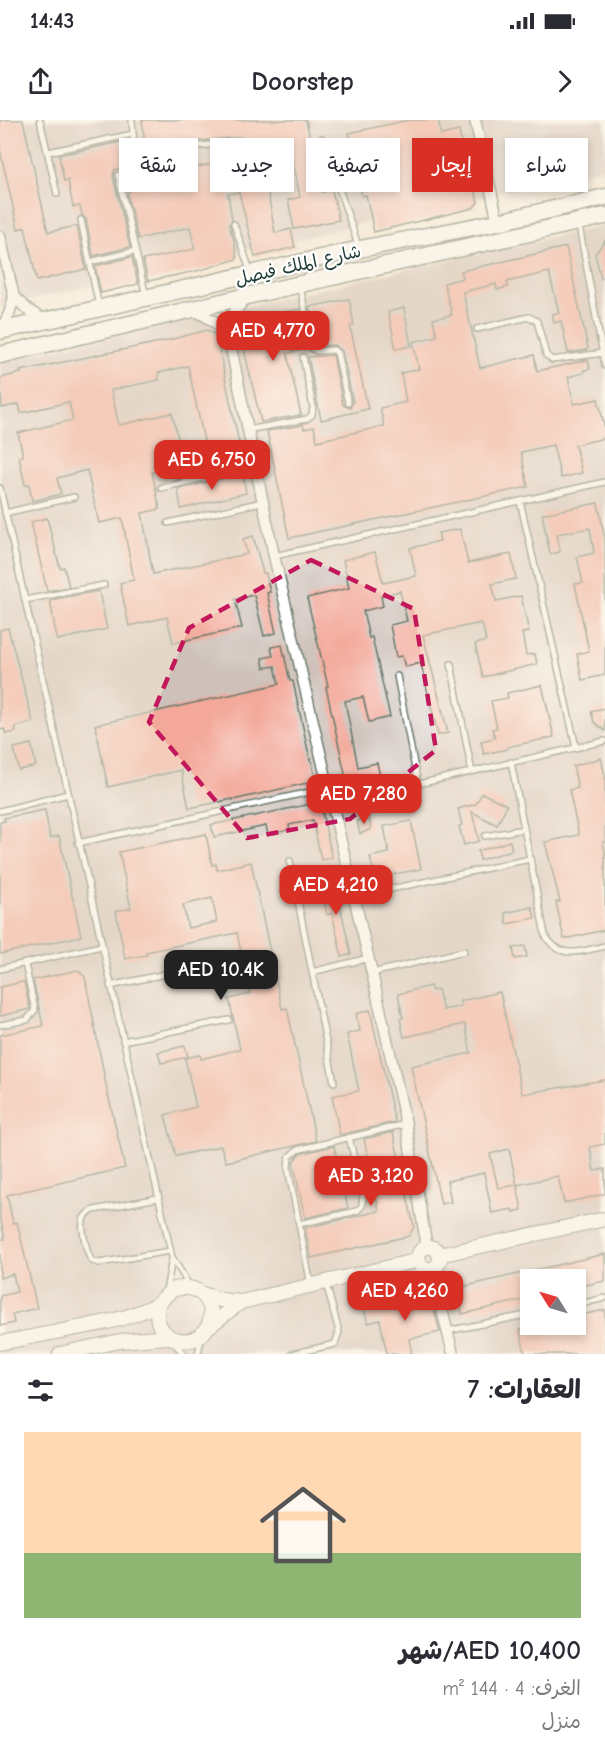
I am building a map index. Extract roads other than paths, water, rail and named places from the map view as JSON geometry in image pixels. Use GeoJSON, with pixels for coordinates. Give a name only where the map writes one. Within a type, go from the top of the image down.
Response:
{"type":"FeatureCollection","features":[{"type":"Feature","properties":{"kind":"main road","name":"شارع الملك فيصل"},"geometry":{"type":"LineString","coordinates":[[0,331],[360,249],[498,222],[605,197]]}},
{"type":"Feature","properties":{"kind":"main road","name":"شارع الملك فيصل"},"geometry":{"type":"LineString","coordinates":[[0,356],[247,296],[605,216]]}},
{"type":"Feature","properties":{"kind":"street"},"geometry":{"type":"LineString","coordinates":[[475,120],[498,222]]}},
{"type":"Feature","properties":{"kind":"street"},"geometry":{"type":"LineString","coordinates":[[0,236],[4,268],[14,297],[28,310],[46,321]]}},
{"type":"Feature","properties":{"kind":"street"},"geometry":{"type":"LineString","coordinates":[[247,296],[234,313],[228,333],[274,556],[406,1124],[427,1248]]}},
{"type":"Feature","properties":{"kind":"street"},"geometry":{"type":"LineString","coordinates":[[0,331],[9,314],[14,297]]}},
{"type":"Feature","properties":{"kind":"street"},"geometry":{"type":"LineString","coordinates":[[194,310],[212,320],[228,333]]}},
{"type":"Feature","properties":{"kind":"street"},"geometry":{"type":"LineString","coordinates":[[439,1255],[605,1219]]}},
{"type":"Feature","properties":{"kind":"street"},"geometry":{"type":"LineString","coordinates":[[418,1260],[421,1251],[433,1248],[439,1255],[439,1262],[432,1269]]}},
{"type":"Feature","properties":{"kind":"street"},"geometry":{"type":"LineString","coordinates":[[418,1260],[423,1267],[432,1269]]}},
{"type":"Feature","properties":{"kind":"street"},"geometry":{"type":"LineString","coordinates":[[0,1343],[113,1321],[183,1287],[221,1300],[242,1302],[418,1260]]}},
{"type":"Feature","properties":{"kind":"street"},"geometry":{"type":"LineString","coordinates":[[432,1269],[453,1354]]}},
{"type":"Feature","properties":{"kind":"street"},"geometry":{"type":"LineString","coordinates":[[197,1291],[207,1300],[211,1309],[211,1319],[205,1331]]}},
{"type":"Feature","properties":{"kind":"street"},"geometry":{"type":"LineString","coordinates":[[162,1299],[157,1312],[157,1322],[161,1330],[170,1338]]}},
{"type":"Feature","properties":{"kind":"street"},"geometry":{"type":"LineString","coordinates":[[60,1354],[120,1341],[170,1338],[182,1342],[193,1341],[242,1302]]}},
{"type":"Feature","properties":{"kind":"lane"},"geometry":{"type":"LineString","coordinates":[[40,120],[57,194]]}},
{"type":"Feature","properties":{"kind":"lane"},"geometry":{"type":"LineString","coordinates":[[132,120],[134,149],[138,152],[210,145]]}},
{"type":"Feature","properties":{"kind":"lane"},"geometry":{"type":"LineString","coordinates":[[48,153],[133,134]]}},
{"type":"Feature","properties":{"kind":"lane"},"geometry":{"type":"LineString","coordinates":[[118,175],[146,298]]}},
{"type":"Feature","properties":{"kind":"lane"},"geometry":{"type":"LineString","coordinates":[[340,192],[360,249]]}},
{"type":"Feature","properties":{"kind":"lane"},"geometry":{"type":"LineString","coordinates":[[81,220],[100,309]]}},
{"type":"Feature","properties":{"kind":"lane"},"geometry":{"type":"LineString","coordinates":[[578,222],[602,338],[605,366]]}},
{"type":"Feature","properties":{"kind":"lane"},"geometry":{"type":"LineString","coordinates":[[234,224],[251,274]]}},
{"type":"Feature","properties":{"kind":"lane"},"geometry":{"type":"LineString","coordinates":[[90,262],[135,251]]}},
{"type":"Feature","properties":{"kind":"lane"},"geometry":{"type":"LineString","coordinates":[[299,284],[312,348],[316,351],[334,350],[337,353],[348,403]]}},
{"type":"Feature","properties":{"kind":"lane"},"geometry":{"type":"LineString","coordinates":[[477,329],[529,317],[537,321],[544,351],[552,360],[603,353]]}},
{"type":"Feature","properties":{"kind":"lane"},"geometry":{"type":"LineString","coordinates":[[247,430],[312,415],[314,410],[303,357]]}},
{"type":"Feature","properties":{"kind":"lane"},"geometry":{"type":"LineString","coordinates":[[161,488],[255,466]]}},
{"type":"Feature","properties":{"kind":"lane"},"geometry":{"type":"LineString","coordinates":[[274,556],[605,482]]}},
{"type":"Feature","properties":{"kind":"lane"},"geometry":{"type":"LineString","coordinates":[[0,488],[171,1254],[180,1274],[197,1291]]}},
{"type":"Feature","properties":{"kind":"lane"},"geometry":{"type":"LineString","coordinates":[[5,513],[74,497]]}},
{"type":"Feature","properties":{"kind":"lane"},"geometry":{"type":"LineString","coordinates":[[520,501],[576,747]]}},
{"type":"Feature","properties":{"kind":"lane"},"geometry":{"type":"LineString","coordinates":[[168,523],[262,502]]}},
{"type":"Feature","properties":{"kind":"lane"},"geometry":{"type":"LineString","coordinates":[[25,600],[104,585]]}},
{"type":"Feature","properties":{"kind":"lane"},"geometry":{"type":"LineString","coordinates":[[451,664],[472,772]]}},
{"type":"Feature","properties":{"kind":"lane"},"geometry":{"type":"LineString","coordinates":[[397,676],[418,784]]}},
{"type":"Feature","properties":{"kind":"lane"},"geometry":{"type":"LineString","coordinates":[[332,804],[605,741]]}},
{"type":"Feature","properties":{"kind":"lane"},"geometry":{"type":"LineString","coordinates":[[511,762],[545,935],[550,944],[565,952],[605,946]]}},
{"type":"Feature","properties":{"kind":"lane"},"geometry":{"type":"LineString","coordinates":[[78,843],[328,788]]}},
{"type":"Feature","properties":{"kind":"lane"},"geometry":{"type":"LineString","coordinates":[[0,811],[68,794]]}},
{"type":"Feature","properties":{"kind":"lane"},"geometry":{"type":"LineString","coordinates":[[485,836],[524,829]]}},
{"type":"Feature","properties":{"kind":"lane"},"geometry":{"type":"LineString","coordinates":[[354,897],[530,859]]}},
{"type":"Feature","properties":{"kind":"lane"},"geometry":{"type":"LineString","coordinates":[[290,861],[334,1082]]}},
{"type":"Feature","properties":{"kind":"lane"},"geometry":{"type":"LineString","coordinates":[[0,969],[101,946]]}},
{"type":"Feature","properties":{"kind":"lane"},"geometry":{"type":"LineString","coordinates":[[372,973],[464,951]]}},
{"type":"Feature","properties":{"kind":"lane"},"geometry":{"type":"LineString","coordinates":[[312,972],[369,958]]}},
{"type":"Feature","properties":{"kind":"lane"},"geometry":{"type":"LineString","coordinates":[[110,986],[229,960]]}},
{"type":"Feature","properties":{"kind":"lane"},"geometry":{"type":"LineString","coordinates":[[0,1025],[27,1020],[33,1014],[35,1006],[25,964]]}},
{"type":"Feature","properties":{"kind":"lane"},"geometry":{"type":"LineString","coordinates":[[123,1041],[229,1020]]}},
{"type":"Feature","properties":{"kind":"lane"},"geometry":{"type":"LineString","coordinates":[[312,1287],[288,1168],[289,1157],[297,1150],[406,1124]]}},
{"type":"Feature","properties":{"kind":"lane"},"geometry":{"type":"LineString","coordinates":[[299,1224],[357,1211],[362,1206],[363,1195],[349,1137]]}},
{"type":"Feature","properties":{"kind":"lane"},"geometry":{"type":"LineString","coordinates":[[158,1198],[94,1210],[87,1214],[82,1224],[88,1255],[92,1261],[99,1263],[171,1254]]}},
{"type":"Feature","properties":{"kind":"lane"},"geometry":{"type":"LineString","coordinates":[[162,1299],[170,1276],[171,1254]]}},
{"type":"Feature","properties":{"kind":"lane"},"geometry":{"type":"LineString","coordinates":[[291,1354],[335,1344],[339,1332],[326,1283]]}},
{"type":"Feature","properties":{"kind":"lane"},"geometry":{"type":"LineString","coordinates":[[586,1303],[605,1298]]}},
{"type":"Feature","properties":{"kind":"lane"},"geometry":{"type":"LineString","coordinates":[[447,1331],[520,1316]]}},
{"type":"Feature","properties":{"kind":"lane"},"geometry":{"type":"LineString","coordinates":[[198,1354],[205,1331]]}},
{"type":"Feature","properties":{"kind":"lane"},"geometry":{"type":"LineString","coordinates":[[170,1338],[184,1354]]}}]}
